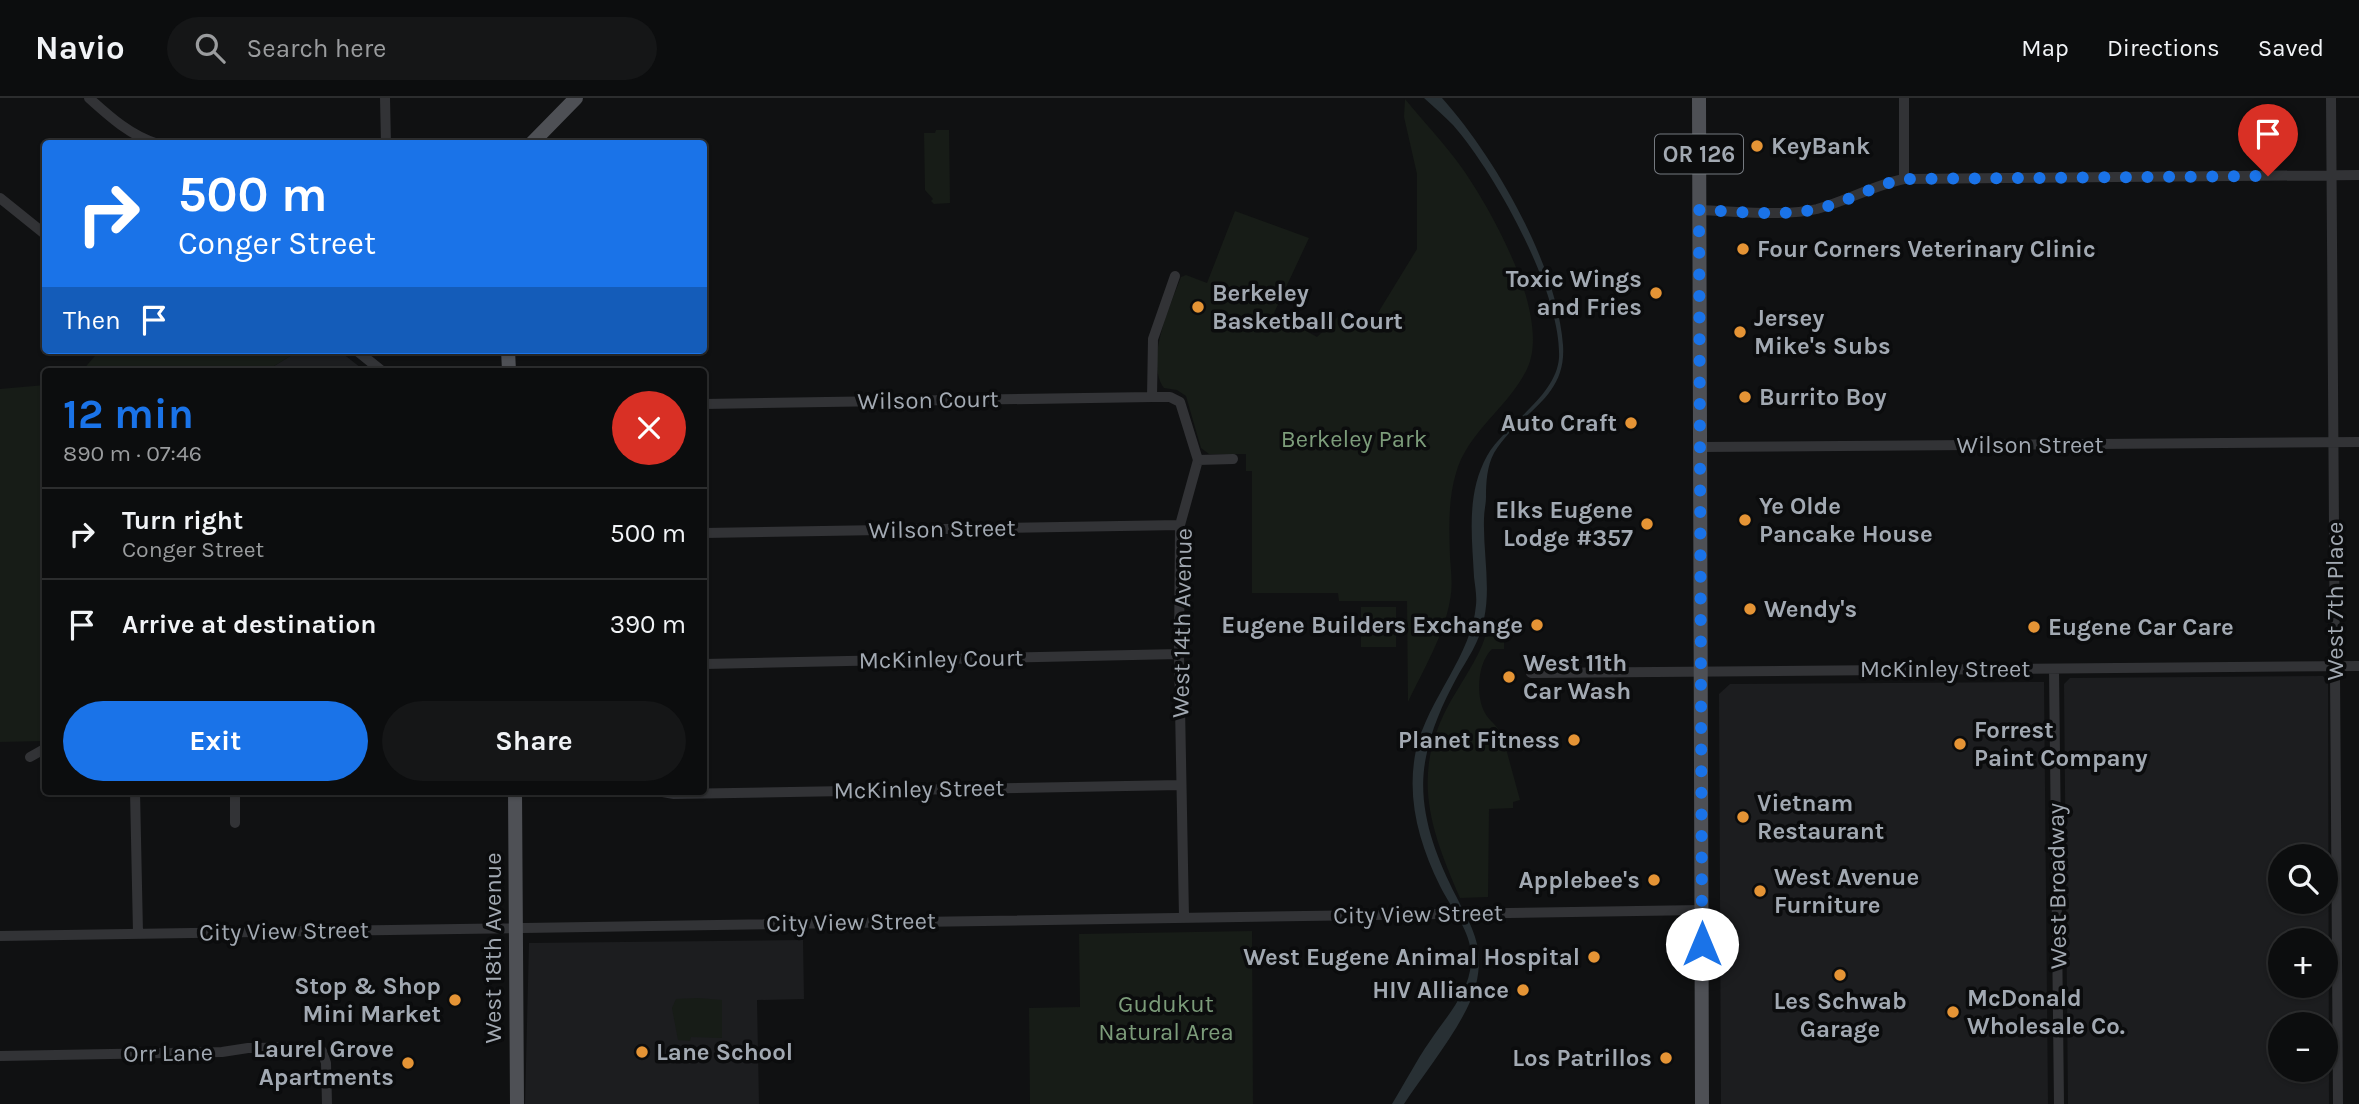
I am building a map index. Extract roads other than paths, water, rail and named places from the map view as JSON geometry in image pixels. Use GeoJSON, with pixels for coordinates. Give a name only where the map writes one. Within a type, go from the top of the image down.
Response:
{"type":"FeatureCollection","features":[{"type":"Feature","properties":{"kind":"main road"},"geometry":{"type":"LineString","coordinates":[[535,140],[576,98]]}},
{"type":"Feature","properties":{"kind":"main road","name":"OR 126"},"geometry":{"type":"LineString","coordinates":[[1699,98],[1702,1104]]}},
{"type":"Feature","properties":{"kind":"main road","name":"West 18th Avenue"},"geometry":{"type":"LineString","coordinates":[[515,795],[517,1104]]}},
{"type":"Feature","properties":{"kind":"street"},"geometry":{"type":"LineString","coordinates":[[89,98],[122,126],[148,140]]}},
{"type":"Feature","properties":{"kind":"street"},"geometry":{"type":"LineString","coordinates":[[385,98],[386,140]]}},
{"type":"Feature","properties":{"kind":"street"},"geometry":{"type":"LineString","coordinates":[[1904,98],[1904,179]]}},
{"type":"Feature","properties":{"kind":"street","name":"West 7th Place"},"geometry":{"type":"LineString","coordinates":[[2332,98],[2338,1104]]}},
{"type":"Feature","properties":{"kind":"street"},"geometry":{"type":"LineString","coordinates":[[1699,210],[1797,212],[1832,204],[1885,183],[1904,179],[2359,176]]}},
{"type":"Feature","properties":{"kind":"street"},"geometry":{"type":"LineString","coordinates":[[0,198],[42,232]]}},
{"type":"Feature","properties":{"kind":"street"},"geometry":{"type":"LineString","coordinates":[[1175,276],[1153,339],[1152,397],[1170,397],[1180,402],[1198,460],[1234,459]]}},
{"type":"Feature","properties":{"kind":"street"},"geometry":{"type":"LineString","coordinates":[[361,354],[378,368]]}},
{"type":"Feature","properties":{"kind":"street","name":"Wilson Court"},"geometry":{"type":"LineString","coordinates":[[707,404],[1152,397]]}},
{"type":"Feature","properties":{"kind":"street","name":"Wilson Street"},"geometry":{"type":"LineString","coordinates":[[1700,447],[2359,442]]}},
{"type":"Feature","properties":{"kind":"street","name":"West 14th Avenue"},"geometry":{"type":"LineString","coordinates":[[1184,917],[1180,525],[1198,460]]}},
{"type":"Feature","properties":{"kind":"street","name":"Wilson Street"},"geometry":{"type":"LineString","coordinates":[[707,533],[1180,525]]}},
{"type":"Feature","properties":{"kind":"street","name":"McKinley Court"},"geometry":{"type":"LineString","coordinates":[[707,664],[1180,654]]}},
{"type":"Feature","properties":{"kind":"street","name":"McKinley Street"},"geometry":{"type":"LineString","coordinates":[[1531,673],[2359,666]]}},
{"type":"Feature","properties":{"kind":"street","name":"West Broadway"},"geometry":{"type":"LineString","coordinates":[[2054,669],[2059,1104]]}},
{"type":"Feature","properties":{"kind":"street"},"geometry":{"type":"LineString","coordinates":[[30,757],[42,750]]}},
{"type":"Feature","properties":{"kind":"street","name":"McKinley Street"},"geometry":{"type":"LineString","coordinates":[[707,793],[1181,785]]}},
{"type":"Feature","properties":{"kind":"street"},"geometry":{"type":"LineString","coordinates":[[135,795],[138,933]]}},
{"type":"Feature","properties":{"kind":"street"},"geometry":{"type":"LineString","coordinates":[[235,795],[235,823]]}},
{"type":"Feature","properties":{"kind":"street","name":"City View Street"},"geometry":{"type":"LineString","coordinates":[[0,936],[1702,910]]}},
{"type":"Feature","properties":{"kind":"street","name":"Orr Lane"},"geometry":{"type":"LineString","coordinates":[[0,1056],[222,1052],[248,1048],[310,1047],[322,1051],[326,1063],[327,1104]]}},
{"type":"Feature","properties":{"kind":"place","name":"KeyBank"},"geometry":{"type":"Point","coordinates":[1757,146]}},
{"type":"Feature","properties":{"kind":"place","name":"Four Corners Veterinary Clinic"},"geometry":{"type":"Point","coordinates":[1743,249]}},
{"type":"Feature","properties":{"kind":"place","name":"Toxic Wings and Fries"},"geometry":{"type":"Point","coordinates":[1656,293]}},
{"type":"Feature","properties":{"kind":"place","name":"Berkeley Basketball Court"},"geometry":{"type":"Point","coordinates":[1198,307]}},
{"type":"Feature","properties":{"kind":"place","name":"Jersey Mike's Subs"},"geometry":{"type":"Point","coordinates":[1740,332]}},
{"type":"Feature","properties":{"kind":"place","name":"Burrito Boy"},"geometry":{"type":"Point","coordinates":[1745,397]}},
{"type":"Feature","properties":{"kind":"place","name":"Auto Craft"},"geometry":{"type":"Point","coordinates":[1631,423]}},
{"type":"Feature","properties":{"kind":"place","name":"Ye Olde Pancake House"},"geometry":{"type":"Point","coordinates":[1745,520]}},
{"type":"Feature","properties":{"kind":"place","name":"Elks Eugene Lodge #357"},"geometry":{"type":"Point","coordinates":[1647,524]}},
{"type":"Feature","properties":{"kind":"place","name":"Wendy's"},"geometry":{"type":"Point","coordinates":[1750,609]}},
{"type":"Feature","properties":{"kind":"place","name":"Eugene Builders Exchange"},"geometry":{"type":"Point","coordinates":[1537,625]}},
{"type":"Feature","properties":{"kind":"place","name":"Eugene Car Care"},"geometry":{"type":"Point","coordinates":[2034,627]}},
{"type":"Feature","properties":{"kind":"place","name":"West 11th Car Wash"},"geometry":{"type":"Point","coordinates":[1509,677]}},
{"type":"Feature","properties":{"kind":"place","name":"Planet Fitness"},"geometry":{"type":"Point","coordinates":[1574,740]}},
{"type":"Feature","properties":{"kind":"place","name":"Forrest Paint Company"},"geometry":{"type":"Point","coordinates":[1960,744]}},
{"type":"Feature","properties":{"kind":"place","name":"Vietnam Restaurant"},"geometry":{"type":"Point","coordinates":[1743,817]}},
{"type":"Feature","properties":{"kind":"place","name":"Applebee's"},"geometry":{"type":"Point","coordinates":[1654,880]}},
{"type":"Feature","properties":{"kind":"place","name":"West Avenue Furniture"},"geometry":{"type":"Point","coordinates":[1760,891]}},
{"type":"Feature","properties":{"kind":"place","name":"West Eugene Animal Hospital"},"geometry":{"type":"Point","coordinates":[1594,957]}},
{"type":"Feature","properties":{"kind":"place","name":"Les Schwab Garage"},"geometry":{"type":"Point","coordinates":[1840,975]}},
{"type":"Feature","properties":{"kind":"place","name":"HIV Alliance"},"geometry":{"type":"Point","coordinates":[1523,990]}},
{"type":"Feature","properties":{"kind":"place","name":"Stop & Shop Mini Market"},"geometry":{"type":"Point","coordinates":[455,1000]}},
{"type":"Feature","properties":{"kind":"place","name":"McDonald Wholesale Co."},"geometry":{"type":"Point","coordinates":[1953,1012]}},
{"type":"Feature","properties":{"kind":"place","name":"Lane School"},"geometry":{"type":"Point","coordinates":[642,1052]}},
{"type":"Feature","properties":{"kind":"place","name":"Los Patrillos"},"geometry":{"type":"Point","coordinates":[1666,1058]}},
{"type":"Feature","properties":{"kind":"place","name":"Laurel Grove Apartments"},"geometry":{"type":"Point","coordinates":[408,1063]}},
{"type":"Feature","properties":{"kind":"park label","name":"Berkeley Park"},"geometry":{"type":"Point","coordinates":[1354,439]}},
{"type":"Feature","properties":{"kind":"park label","name":"Gudukut Natural Area"},"geometry":{"type":"Point","coordinates":[1166,1018]}}]}
